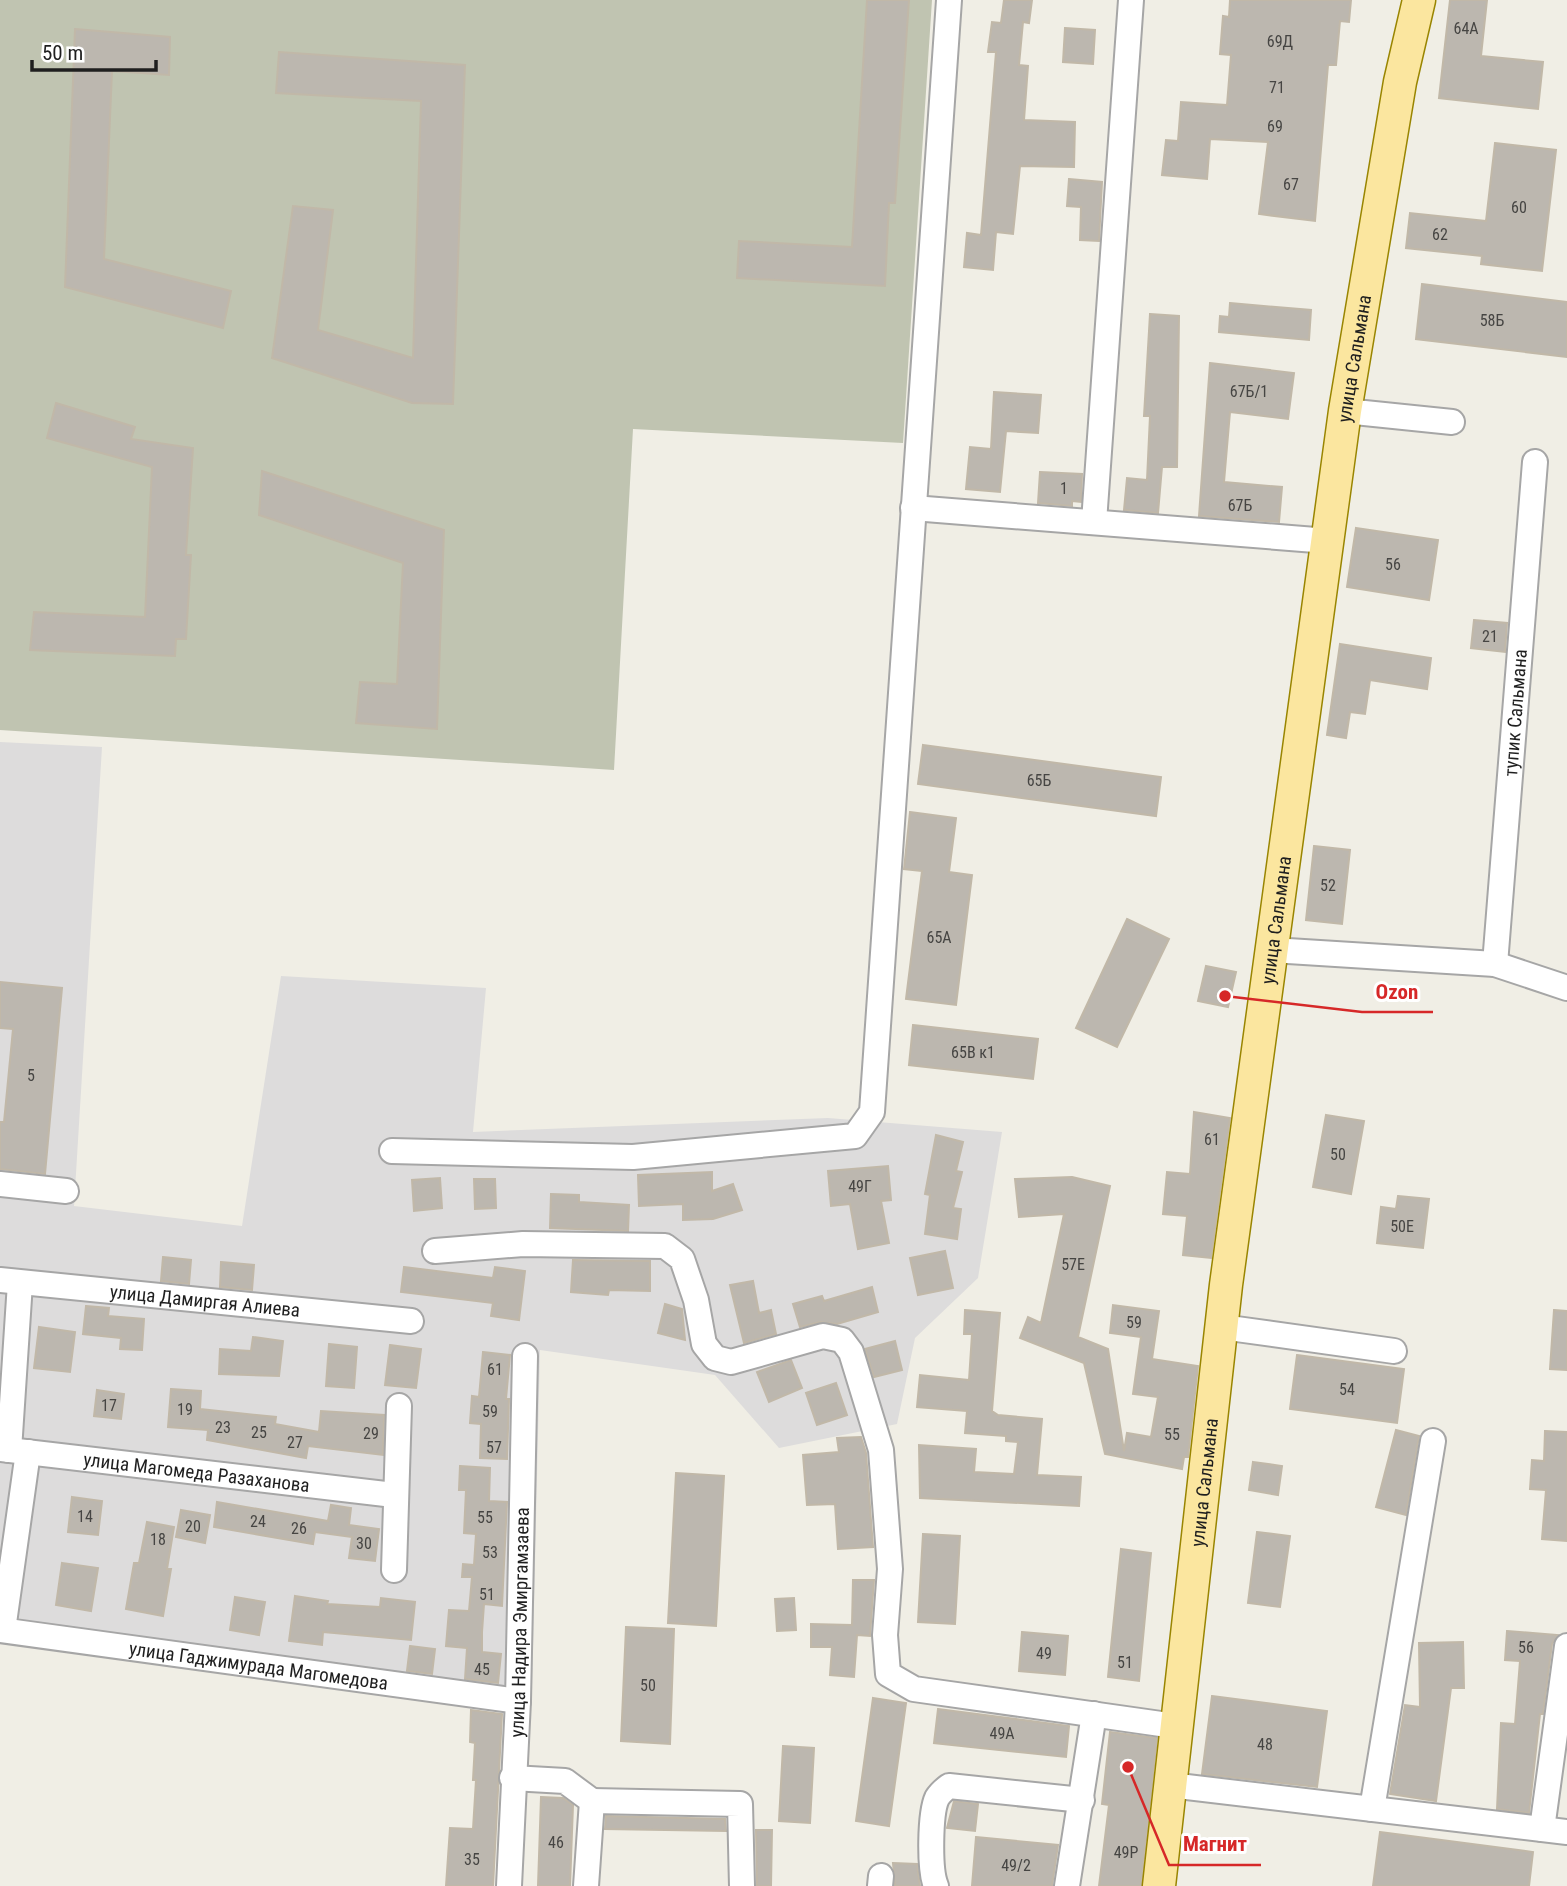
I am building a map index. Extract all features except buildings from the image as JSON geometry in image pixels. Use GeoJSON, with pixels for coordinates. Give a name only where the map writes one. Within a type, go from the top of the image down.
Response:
{"type":"FeatureCollection","features":[{"type":"Feature","properties":{"kind":"main road","name":"улица Сальмана"},"geometry":{"type":"LineString","coordinates":[[1159,1886],[1222,1327],[1345,411],[1400,82],[1419,0]]}},
{"type":"Feature","properties":{"kind":"street"},"geometry":{"type":"LineString","coordinates":[[392,1151],[633,1157],[706,1153],[855,1136],[872,1112],[949,0]]}},
{"type":"Feature","properties":{"kind":"street"},"geometry":{"type":"LineString","coordinates":[[1094,522],[1131,0]]}},
{"type":"Feature","properties":{"kind":"street"},"geometry":{"type":"LineString","coordinates":[[1345,411],[1452,422]]}},
{"type":"Feature","properties":{"kind":"street","name":"тупик Сальмана"},"geometry":{"type":"LineString","coordinates":[[1495,964],[1535,462]]}},
{"type":"Feature","properties":{"kind":"street"},"geometry":{"type":"LineString","coordinates":[[913,508],[1328,541]]}},
{"type":"Feature","properties":{"kind":"street"},"geometry":{"type":"LineString","coordinates":[[1272,950],[1495,964],[1567,988]]}},
{"type":"Feature","properties":{"kind":"street"},"geometry":{"type":"LineString","coordinates":[[0,1184],[66,1191]]}},
{"type":"Feature","properties":{"kind":"street"},"geometry":{"type":"LineString","coordinates":[[435,1251],[523,1244],[665,1246],[682,1259],[696,1300],[704,1343],[715,1358],[731,1362],[823,1336],[842,1340],[851,1352],[881,1450],[890,1569],[885,1635],[888,1674],[914,1689],[1175,1726]]}},
{"type":"Feature","properties":{"kind":"street"},"geometry":{"type":"LineString","coordinates":[[2,1630],[12,1451],[10,1281]]}},
{"type":"Feature","properties":{"kind":"street","name":"улица Дамиргая Алиева"},"geometry":{"type":"LineString","coordinates":[[10,1281],[411,1321]]}},
{"type":"Feature","properties":{"kind":"street"},"geometry":{"type":"LineString","coordinates":[[1222,1327],[1394,1351]]}},
{"type":"Feature","properties":{"kind":"street","name":"улица Надира Эмиргамзаева"},"geometry":{"type":"LineString","coordinates":[[509,1886],[512,1778],[518,1701],[525,1356]]}},
{"type":"Feature","properties":{"kind":"street"},"geometry":{"type":"LineString","coordinates":[[394,1570],[394,1495],[399,1406]]}},
{"type":"Feature","properties":{"kind":"street"},"geometry":{"type":"LineString","coordinates":[[1373,1809],[1433,1441]]}},
{"type":"Feature","properties":{"kind":"street","name":"улица Магомеда Разаханова"},"geometry":{"type":"LineString","coordinates":[[12,1451],[394,1495]]}},
{"type":"Feature","properties":{"kind":"street","name":"улица Гаджимурада Магомедова"},"geometry":{"type":"LineString","coordinates":[[2,1630],[518,1701]]}},
{"type":"Feature","properties":{"kind":"street"},"geometry":{"type":"LineString","coordinates":[[1542,1829],[1567,1646]]}},
{"type":"Feature","properties":{"kind":"street"},"geometry":{"type":"LineString","coordinates":[[1067,1886],[1094,1714]]}},
{"type":"Feature","properties":{"kind":"street"},"geometry":{"type":"LineString","coordinates":[[512,1778],[565,1781],[592,1801],[740,1804],[742,1886]]}},
{"type":"Feature","properties":{"kind":"street"},"geometry":{"type":"LineString","coordinates":[[1170,1785],[1567,1832]]}},
{"type":"Feature","properties":{"kind":"street"},"geometry":{"type":"LineString","coordinates":[[936,1886],[932,1876],[934,1810],[938,1797],[948,1786],[1082,1800]]}},
{"type":"Feature","properties":{"kind":"street"},"geometry":{"type":"LineString","coordinates":[[586,1886],[592,1801]]}},
{"type":"Feature","properties":{"kind":"shaded area"},"geometry":{"type":"Polygon","coordinates":[[[0,0],[932,0],[903,443],[633,429],[614,770],[0,730],[0,0]]]}},
{"type":"Feature","properties":{"kind":"shaded area"},"geometry":{"type":"Polygon","coordinates":[[[0,742],[102,747],[74,1206],[242,1226],[281,976],[486,988],[473,1132],[828,1118],[1002,1132],[978,1278],[915,1338],[897,1424],[779,1448],[715,1375],[540,1350],[532,1690],[507,1694],[0,1618],[0,742]]]}},
{"type":"Feature","properties":{"kind":"place","name":"Ozon"},"geometry":{"type":"Point","coordinates":[1225,996]}},
{"type":"Feature","properties":{"kind":"place","name":"Магнит"},"geometry":{"type":"Point","coordinates":[1128,1767]}}]}
